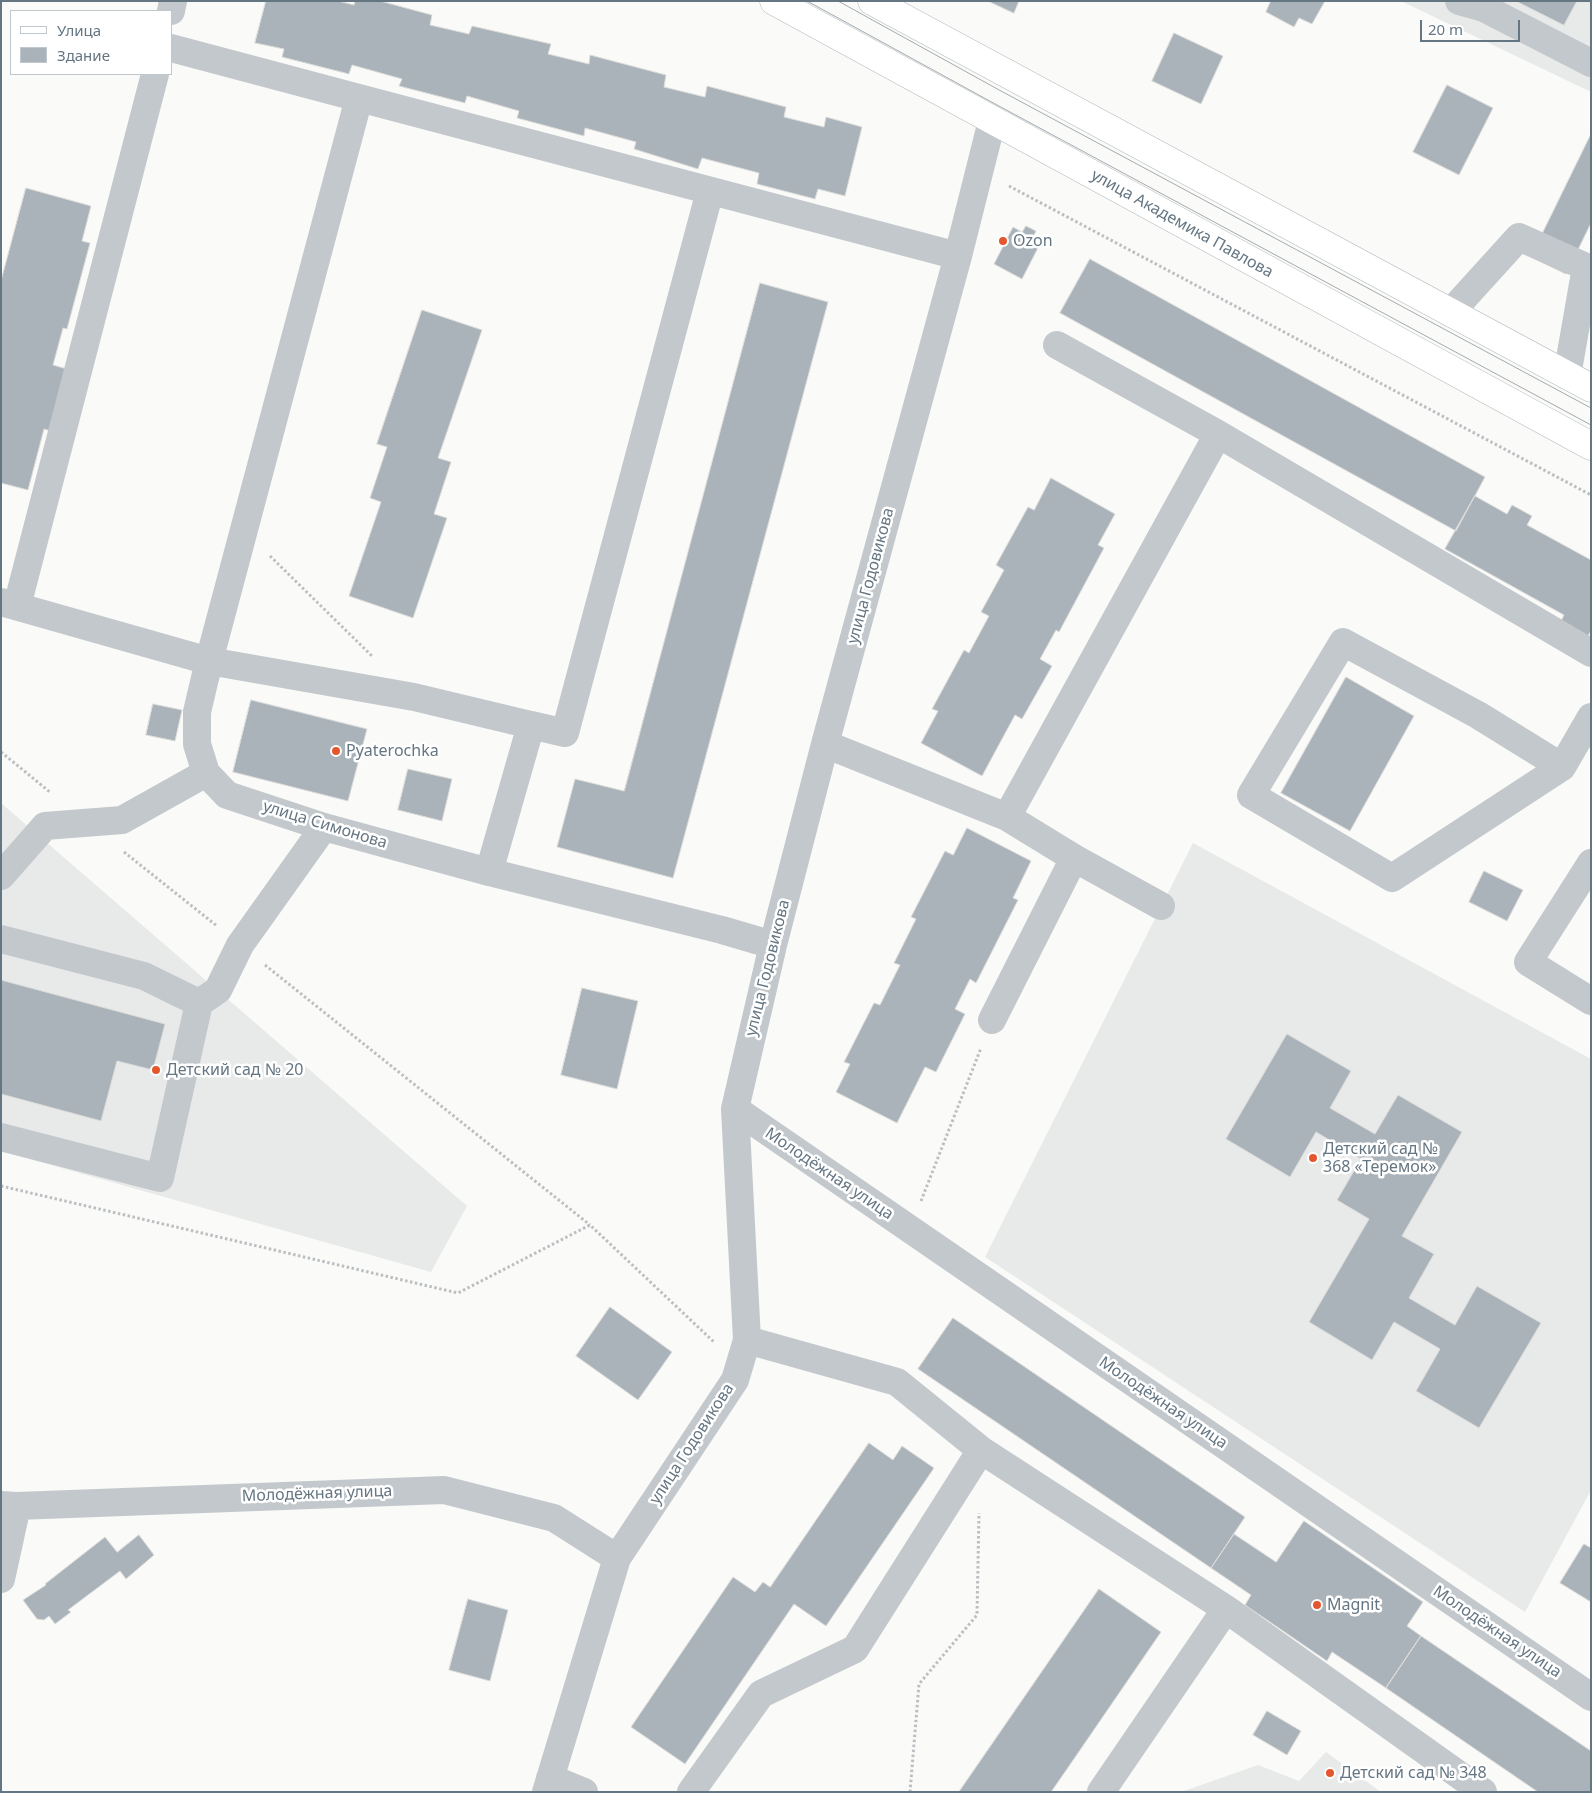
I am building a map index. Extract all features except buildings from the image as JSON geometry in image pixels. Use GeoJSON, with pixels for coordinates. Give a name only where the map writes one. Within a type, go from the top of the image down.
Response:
{"type":"FeatureCollection","features":[{"type":"Feature","properties":{"kind":"main road","name":"улица Академика Павлова"},"geometry":{"type":"LineString","coordinates":[[774,1],[1591,446]]}},
{"type":"Feature","properties":{"kind":"main road"},"geometry":{"type":"LineString","coordinates":[[872,1],[1591,388]]}},
{"type":"Feature","properties":{"kind":"street"},"geometry":{"type":"LineString","coordinates":[[1477,4],[1588,56]]}},
{"type":"Feature","properties":{"kind":"street"},"geometry":{"type":"LineString","coordinates":[[172,48],[958,256]]}},
{"type":"Feature","properties":{"kind":"street"},"geometry":{"type":"LineString","coordinates":[[154,75],[9,604],[209,661],[414,698],[565,733],[710,191]]}},
{"type":"Feature","properties":{"kind":"street","name":"улица Симонова"},"geometry":{"type":"LineString","coordinates":[[359,98],[209,661],[198,712],[196,744],[206,772],[228,795],[324,827],[489,872],[722,930],[773,945]]}},
{"type":"Feature","properties":{"kind":"street","name":"улица Годовикова"},"geometry":{"type":"LineString","coordinates":[[548,1785],[617,1558],[735,1380],[744,1352],[735,1109],[773,945],[958,256],[992,120]]}},
{"type":"Feature","properties":{"kind":"street"},"geometry":{"type":"LineString","coordinates":[[1450,313],[1519,237],[1586,267],[1567,376]]}},
{"type":"Feature","properties":{"kind":"street"},"geometry":{"type":"LineString","coordinates":[[1057,345],[1218,434],[1591,653]]}},
{"type":"Feature","properties":{"kind":"street"},"geometry":{"type":"LineString","coordinates":[[1007,817],[1218,434]]}},
{"type":"Feature","properties":{"kind":"street"},"geometry":{"type":"LineString","coordinates":[[1562,767],[1478,715],[1343,642],[1251,795],[1392,878],[1562,767],[1591,717]]}},
{"type":"Feature","properties":{"kind":"street"},"geometry":{"type":"LineString","coordinates":[[489,872],[531,725]]}},
{"type":"Feature","properties":{"kind":"street"},"geometry":{"type":"LineString","coordinates":[[826,744],[1007,817],[1074,858],[1161,906]]}},
{"type":"Feature","properties":{"kind":"street"},"geometry":{"type":"LineString","coordinates":[[1,876],[45,826],[122,820],[206,772]]}},
{"type":"Feature","properties":{"kind":"street"},"geometry":{"type":"LineString","coordinates":[[1,1137],[160,1178],[199,1003],[218,990],[240,945],[324,827]]}},
{"type":"Feature","properties":{"kind":"street"},"geometry":{"type":"LineString","coordinates":[[992,1020],[1074,858]]}},
{"type":"Feature","properties":{"kind":"street"},"geometry":{"type":"LineString","coordinates":[[1591,863],[1528,962],[1591,1001]]}},
{"type":"Feature","properties":{"kind":"street"},"geometry":{"type":"LineString","coordinates":[[1,939],[144,976],[199,1003]]}},
{"type":"Feature","properties":{"kind":"street","name":"Молодёжная улица"},"geometry":{"type":"LineString","coordinates":[[735,1109],[1591,1697]]}},
{"type":"Feature","properties":{"kind":"street"},"geometry":{"type":"LineString","coordinates":[[744,1352],[897,1382],[981,1450],[1226,1609],[1483,1792]]}},
{"type":"Feature","properties":{"kind":"street"},"geometry":{"type":"LineString","coordinates":[[691,1792],[761,1694],[855,1649],[981,1450]]}},
{"type":"Feature","properties":{"kind":"street","name":"Молодёжная улица"},"geometry":{"type":"LineString","coordinates":[[9,1505],[444,1490],[554,1518],[617,1558]]}},
{"type":"Feature","properties":{"kind":"street"},"geometry":{"type":"LineString","coordinates":[[1,1579],[9,1505]]}},
{"type":"Feature","properties":{"kind":"street"},"geometry":{"type":"LineString","coordinates":[[1101,1792],[1226,1609]]}},
{"type":"Feature","properties":{"kind":"street"},"geometry":{"type":"LineString","coordinates":[[548,1785],[584,1792]]}},
{"type":"Feature","properties":{"kind":"path"},"geometry":{"type":"LineString","coordinates":[[979,170],[1591,495]]}},
{"type":"Feature","properties":{"kind":"path"},"geometry":{"type":"LineString","coordinates":[[244,531],[379,663]]}},
{"type":"Feature","properties":{"kind":"path"},"geometry":{"type":"LineString","coordinates":[[1,752],[52,793]]}},
{"type":"Feature","properties":{"kind":"path"},"geometry":{"type":"LineString","coordinates":[[88,822],[590,1225],[707,1337],[744,1352]]}},
{"type":"Feature","properties":{"kind":"path"},"geometry":{"type":"LineString","coordinates":[[921,1202],[992,1020]]}},
{"type":"Feature","properties":{"kind":"path"},"geometry":{"type":"LineString","coordinates":[[1,1186],[458,1293],[590,1225]]}},
{"type":"Feature","properties":{"kind":"path"},"geometry":{"type":"LineString","coordinates":[[910,1792],[919,1684],[977,1615],[980,1508]]}},
{"type":"Feature","properties":{"kind":"shaded area"},"geometry":{"type":"Polygon","coordinates":[[[1401,1],[1591,1],[1591,92],[1401,1]]]}},
{"type":"Feature","properties":{"kind":"shaded area","name":"Детский сад № 20"},"geometry":{"type":"Polygon","coordinates":[[[1,803],[467,1206],[431,1272],[1,1151],[1,803]]]}},
{"type":"Feature","properties":{"kind":"shaded area","name":"Детский сад № 368 «Теремок»"},"geometry":{"type":"Polygon","coordinates":[[[1193,843],[1591,1059],[1591,1490],[1525,1612],[985,1257],[1193,843]]]}},
{"type":"Feature","properties":{"kind":"shaded area","name":"Детский сад № 348"},"geometry":{"type":"Polygon","coordinates":[[[1326,1752],[1381,1792],[1181,1792],[1258,1765],[1299,1781],[1326,1752]]]}},
{"type":"Feature","properties":{"kind":"tram line"},"geometry":{"type":"LineString","coordinates":[[807,1],[1591,425]]}},
{"type":"Feature","properties":{"kind":"tram line"},"geometry":{"type":"LineString","coordinates":[[838,1],[1001,91],[1591,408]]}},
{"type":"Feature","properties":{"kind":"place","name":"Ozon"},"geometry":{"type":"Point","coordinates":[1003,241]}},
{"type":"Feature","properties":{"kind":"place","name":"Pyaterochka"},"geometry":{"type":"Point","coordinates":[336,751]}},
{"type":"Feature","properties":{"kind":"place","name":"Детский сад № 20"},"geometry":{"type":"Point","coordinates":[156,1070]}},
{"type":"Feature","properties":{"kind":"place","name":"Детский сад № 368 «Теремок»"},"geometry":{"type":"Point","coordinates":[1313,1158]}},
{"type":"Feature","properties":{"kind":"place","name":"Magnit"},"geometry":{"type":"Point","coordinates":[1317,1605]}},
{"type":"Feature","properties":{"kind":"place","name":"Детский сад № 348"},"geometry":{"type":"Point","coordinates":[1330,1773]}}]}
